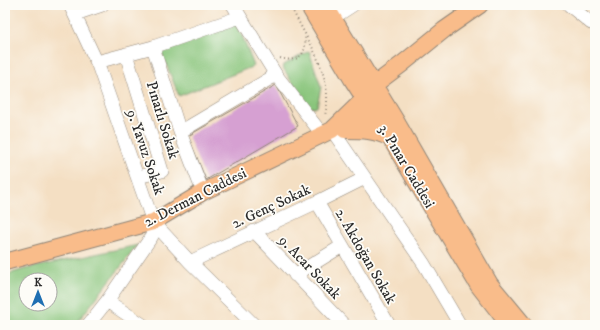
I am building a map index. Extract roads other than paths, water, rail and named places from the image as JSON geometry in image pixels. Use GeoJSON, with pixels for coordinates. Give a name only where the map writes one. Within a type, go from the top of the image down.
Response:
{"type":"FeatureCollection","features":[{"type":"Feature","properties":{"kind":"main road","name":"3. Pınar Caddesi"},"geometry":{"type":"LineString","coordinates":[[308,5],[478,285],[509,325]]}},
{"type":"Feature","properties":{"kind":"main road"},"geometry":{"type":"LineString","coordinates":[[327,132],[365,98],[386,85],[402,64],[444,30],[480,5]]}},
{"type":"Feature","properties":{"kind":"main road","name":"3. Pınar Caddesi"},"geometry":{"type":"LineString","coordinates":[[329,12],[396,121],[490,284],[524,325]]}},
{"type":"Feature","properties":{"kind":"main road"},"geometry":{"type":"LineString","coordinates":[[327,132],[346,110],[354,87],[353,81]]}},
{"type":"Feature","properties":{"kind":"main road"},"geometry":{"type":"LineString","coordinates":[[349,130],[374,113],[378,91]]}},
{"type":"Feature","properties":{"kind":"main road"},"geometry":{"type":"LineString","coordinates":[[327,132],[349,130],[372,131],[390,138]]}},
{"type":"Feature","properties":{"kind":"main road","name":"2. Derman Caddesi"},"geometry":{"type":"LineString","coordinates":[[5,262],[153,222],[203,192],[327,132]]}},
{"type":"Feature","properties":{"kind":"street"},"geometry":{"type":"LineString","coordinates":[[73,10],[102,5]]}},
{"type":"Feature","properties":{"kind":"street"},"geometry":{"type":"LineString","coordinates":[[233,5],[276,75],[327,132],[365,178],[424,264],[460,325]]}},
{"type":"Feature","properties":{"kind":"street"},"geometry":{"type":"LineString","coordinates":[[329,12],[353,5]]}},
{"type":"Feature","properties":{"kind":"street"},"geometry":{"type":"LineString","coordinates":[[569,5],[591,23]]}},
{"type":"Feature","properties":{"kind":"street","name":"9. Yavuz Sokak"},"geometry":{"type":"LineString","coordinates":[[73,10],[97,62],[153,222],[190,262],[253,325]]}},
{"type":"Feature","properties":{"kind":"street"},"geometry":{"type":"LineString","coordinates":[[97,62],[153,47],[240,17]]}},
{"type":"Feature","properties":{"kind":"street"},"geometry":{"type":"LineString","coordinates":[[153,47],[180,132],[203,192]]}},
{"type":"Feature","properties":{"kind":"street","name":"Pınarlı Sokak"},"geometry":{"type":"LineString","coordinates":[[126,54],[162,171],[138,177]]}},
{"type":"Feature","properties":{"kind":"street"},"geometry":{"type":"LineString","coordinates":[[180,132],[276,75]]}},
{"type":"Feature","properties":{"kind":"street","name":"2. Genç Sokak"},"geometry":{"type":"LineString","coordinates":[[190,262],[365,178]]}},
{"type":"Feature","properties":{"kind":"street","name":"2. Akdoğan Sokak"},"geometry":{"type":"LineString","coordinates":[[317,202],[389,325]]}},
{"type":"Feature","properties":{"kind":"street"},"geometry":{"type":"LineString","coordinates":[[88,325],[107,301],[152,236],[153,222]]}},
{"type":"Feature","properties":{"kind":"street","name":"9. Acar Sokak"},"geometry":{"type":"LineString","coordinates":[[254,231],[344,325]]}},
{"type":"Feature","properties":{"kind":"street"},"geometry":{"type":"LineString","coordinates":[[296,275],[342,246]]}},
{"type":"Feature","properties":{"kind":"street"},"geometry":{"type":"LineString","coordinates":[[107,301],[143,325]]}}]}
